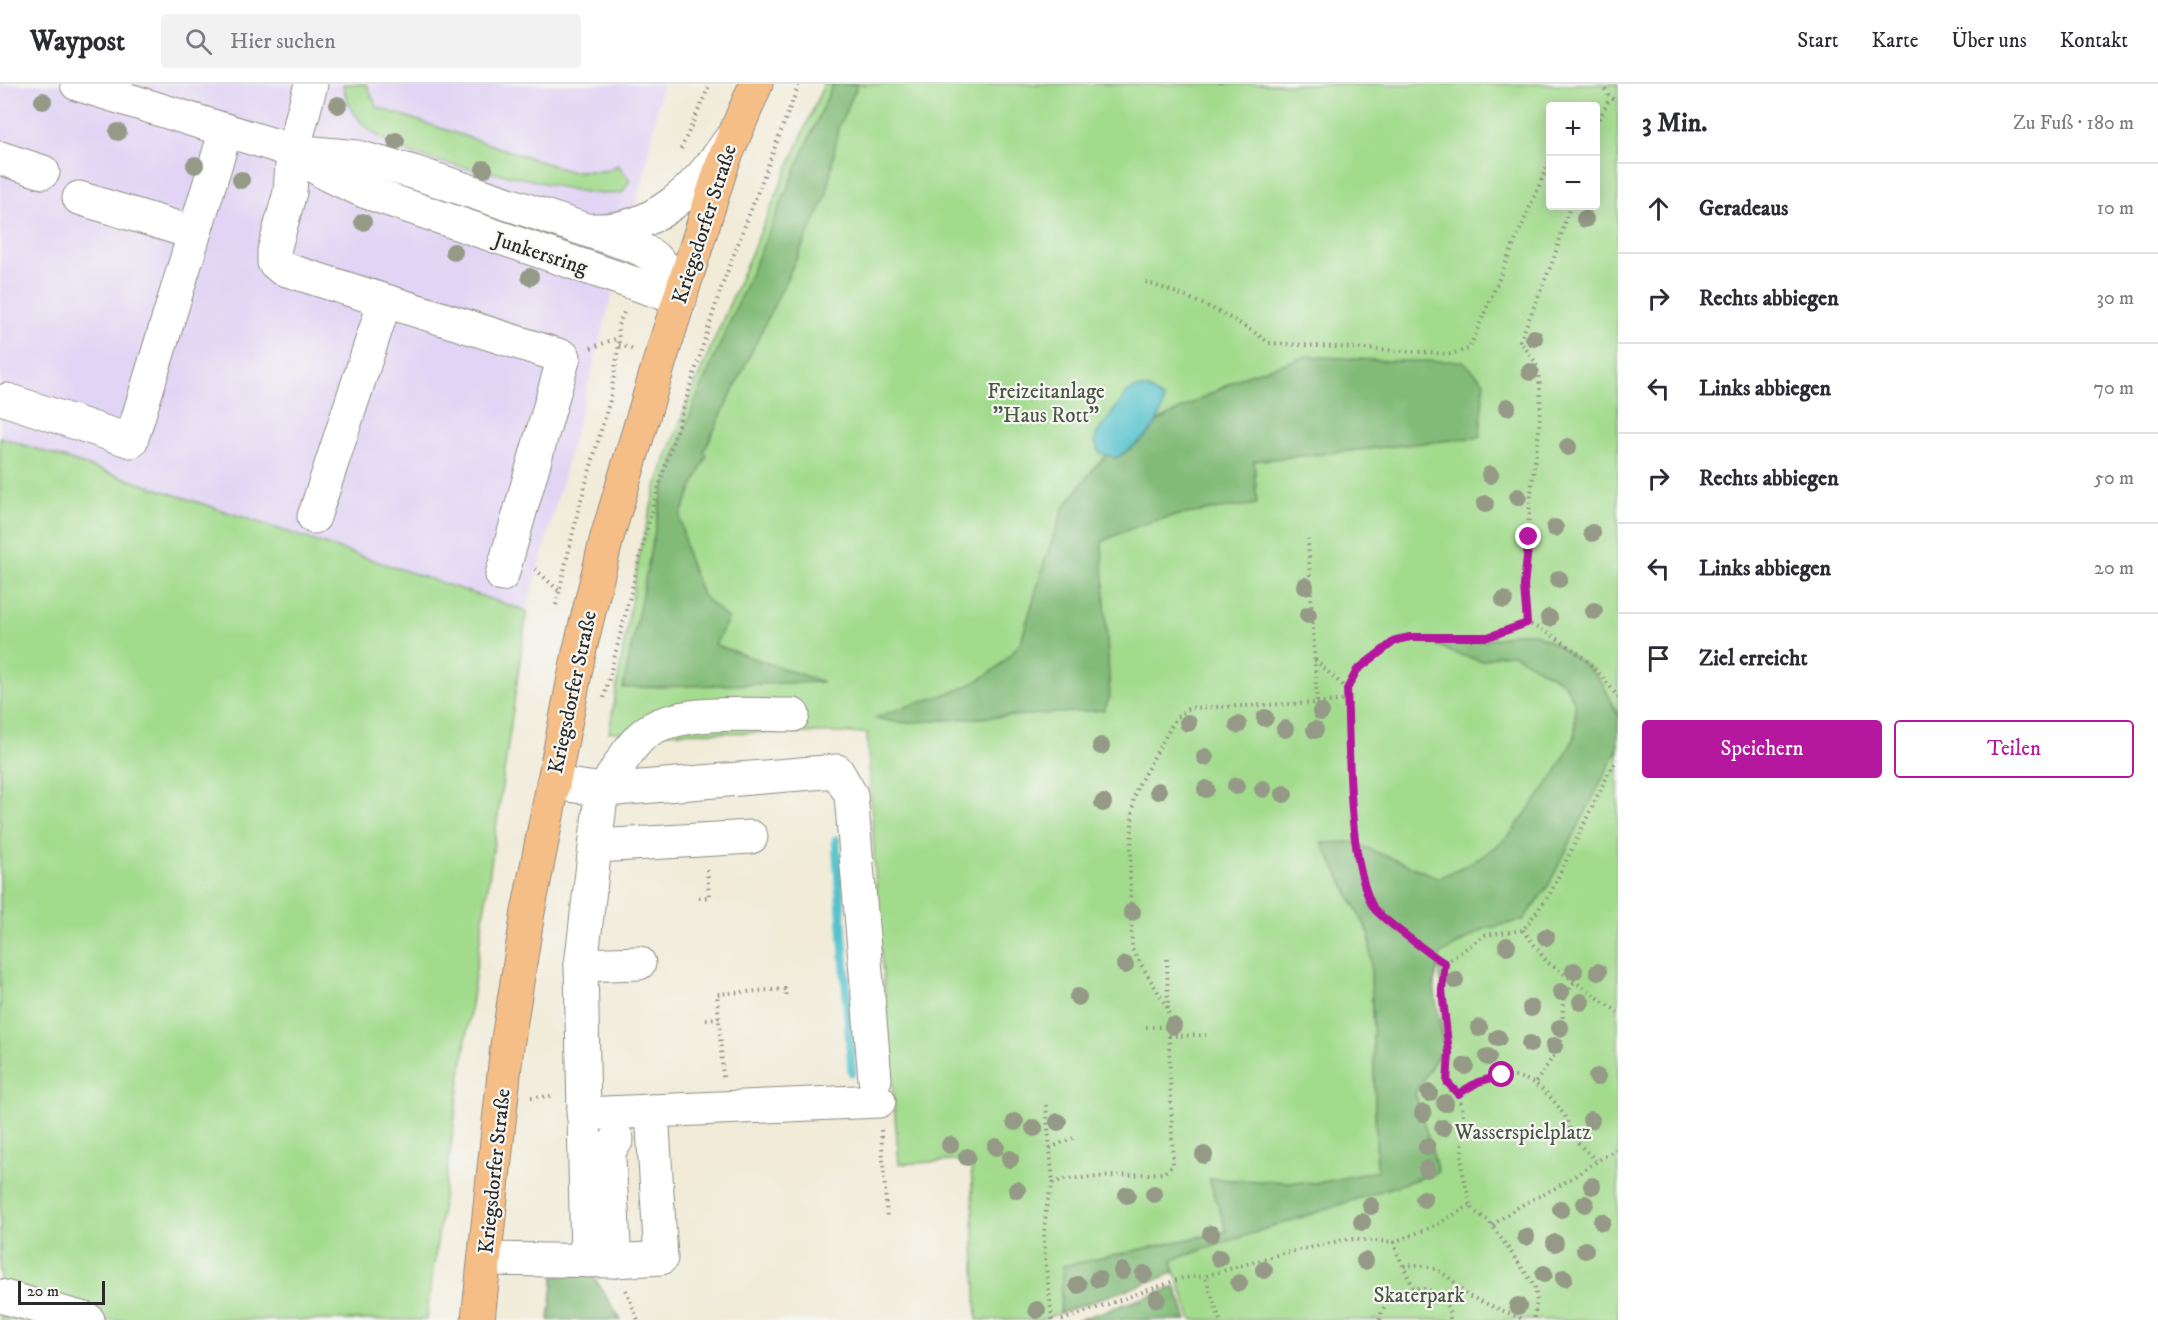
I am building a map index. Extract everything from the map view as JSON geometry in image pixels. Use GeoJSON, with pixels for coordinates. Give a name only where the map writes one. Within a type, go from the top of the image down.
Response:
{"type":"FeatureCollection","features":[{"type":"Feature","properties":{"kind":"main road","name":"Kriegsdorfer Straße"},"geometry":{"type":"LineString","coordinates":[[478,1320],[507,1046],[528,912],[579,654],[607,537],[680,299],[733,135],[756,84]]}},
{"type":"Feature","properties":{"kind":"street","name":"Junkersring"},"geometry":{"type":"LineString","coordinates":[[77,84],[293,151],[357,157],[413,172],[588,230],[650,253],[674,278],[680,299]]}},
{"type":"Feature","properties":{"kind":"street"},"geometry":{"type":"LineString","coordinates":[[311,84],[293,151],[290,192],[274,250],[274,262],[281,268],[564,357],[502,574]]}},
{"type":"Feature","properties":{"kind":"street"},"geometry":{"type":"LineString","coordinates":[[7,400],[131,441],[226,130]]}},
{"type":"Feature","properties":{"kind":"street","name":"Junkersring"},"geometry":{"type":"LineString","coordinates":[[588,230],[612,231],[628,227],[670,207],[717,160],[733,135]]}},
{"type":"Feature","properties":{"kind":"street","name":"Junkersring"},"geometry":{"type":"LineString","coordinates":[[293,151],[328,175],[366,192],[680,299]]}},
{"type":"Feature","properties":{"kind":"street"},"geometry":{"type":"LineString","coordinates":[[0,158],[43,172]]}},
{"type":"Feature","properties":{"kind":"street"},"geometry":{"type":"LineString","coordinates":[[79,198],[194,233]]}},
{"type":"Feature","properties":{"kind":"street"},"geometry":{"type":"LineString","coordinates":[[314,517],[385,301]]}},
{"type":"Feature","properties":{"kind":"street"},"geometry":{"type":"LineString","coordinates":[[601,1262],[583,1114],[580,965],[602,798],[632,746],[645,733],[663,723],[731,716],[794,715]]}},
{"type":"Feature","properties":{"kind":"street"},"geometry":{"type":"LineString","coordinates":[[552,783],[602,798],[837,771],[851,795],[877,1090],[652,1111],[583,1114]]}},
{"type":"Feature","properties":{"kind":"street"},"geometry":{"type":"LineString","coordinates":[[596,846],[751,837]]}},
{"type":"Feature","properties":{"kind":"street"},"geometry":{"type":"LineString","coordinates":[[580,965],[639,963]]}},
{"type":"Feature","properties":{"kind":"street"},"geometry":{"type":"LineString","coordinates":[[485,1259],[601,1262],[661,1258],[652,1111]]}},
{"type":"Feature","properties":{"kind":"street"},"geometry":{"type":"LineString","coordinates":[[601,1262],[609,1151],[617,1139]]}},
{"type":"Feature","properties":{"kind":"street"},"geometry":{"type":"LineString","coordinates":[[0,1296],[88,1320]]}},
{"type":"Feature","properties":{"kind":"path"},"geometry":{"type":"LineString","coordinates":[[679,152],[710,84]]}},
{"type":"Feature","properties":{"kind":"path"},"geometry":{"type":"LineString","coordinates":[[604,701],[654,502],[720,291],[799,84]]}},
{"type":"Feature","properties":{"kind":"path"},"geometry":{"type":"LineString","coordinates":[[1602,84],[1610,98],[1618,100]]}},
{"type":"Feature","properties":{"kind":"path"},"geometry":{"type":"LineString","coordinates":[[1600,117],[1610,98]]}},
{"type":"Feature","properties":{"kind":"path"},"geometry":{"type":"LineString","coordinates":[[1146,282],[1172,291],[1250,328],[1269,344],[1450,354],[1469,349],[1546,172]]}},
{"type":"Feature","properties":{"kind":"path"},"geometry":{"type":"LineString","coordinates":[[1527,623],[1524,586],[1531,493],[1538,443],[1539,393],[1537,366],[1520,341],[1554,258],[1569,210]]}},
{"type":"Feature","properties":{"kind":"path"},"geometry":{"type":"LineString","coordinates":[[619,345],[627,347]]}},
{"type":"Feature","properties":{"kind":"path"},"geometry":{"type":"LineString","coordinates":[[1308,539],[1317,703]]}},
{"type":"Feature","properties":{"kind":"path"},"geometry":{"type":"LineString","coordinates":[[1445,963],[1429,954],[1412,937],[1374,910],[1366,890],[1356,847],[1347,689],[1357,670],[1396,640],[1410,637],[1488,637],[1527,623]]}},
{"type":"Feature","properties":{"kind":"path"},"geometry":{"type":"LineString","coordinates":[[1527,623],[1583,657],[1606,681],[1618,698]]}},
{"type":"Feature","properties":{"kind":"path"},"geometry":{"type":"LineString","coordinates":[[1315,660],[1347,689]]}},
{"type":"Feature","properties":{"kind":"path"},"geometry":{"type":"LineString","coordinates":[[1168,1009],[1132,949],[1130,877],[1133,802],[1137,787],[1176,718],[1189,708],[1348,700]]}},
{"type":"Feature","properties":{"kind":"path"},"geometry":{"type":"LineString","coordinates":[[1534,1320],[1537,1301],[1535,1286],[1493,1226],[1470,1205],[1462,1168],[1463,1111],[1458,1094],[1447,1082],[1449,1053],[1442,990],[1445,963],[1485,935],[1523,930],[1550,894],[1609,772],[1618,760]]}},
{"type":"Feature","properties":{"kind":"path"},"geometry":{"type":"LineString","coordinates":[[699,898],[709,897]]}},
{"type":"Feature","properties":{"kind":"path"},"geometry":{"type":"LineString","coordinates":[[1523,930],[1547,962],[1618,1012]]}},
{"type":"Feature","properties":{"kind":"path"},"geometry":{"type":"LineString","coordinates":[[1053,1184],[1064,1179],[1155,1174],[1171,1169],[1174,1144],[1167,959]]}},
{"type":"Feature","properties":{"kind":"path"},"geometry":{"type":"LineString","coordinates":[[1536,1082],[1558,1050],[1562,1039],[1563,1002],[1574,982]]}},
{"type":"Feature","properties":{"kind":"path"},"geometry":{"type":"LineString","coordinates":[[711,1078],[723,1077],[717,994],[785,989],[786,998]]}},
{"type":"Feature","properties":{"kind":"path"},"geometry":{"type":"LineString","coordinates":[[706,1019],[719,1018]]}},
{"type":"Feature","properties":{"kind":"path"},"geometry":{"type":"LineString","coordinates":[[1146,1027],[1169,1027]]}},
{"type":"Feature","properties":{"kind":"path"},"geometry":{"type":"LineString","coordinates":[[1169,1036],[1206,1035]]}},
{"type":"Feature","properties":{"kind":"path"},"geometry":{"type":"LineString","coordinates":[[1458,1094],[1478,1082],[1502,1075],[1536,1082],[1550,1094],[1566,1118],[1575,1139],[1596,1160]]}},
{"type":"Feature","properties":{"kind":"path"},"geometry":{"type":"LineString","coordinates":[[527,1097],[529,1086]]}},
{"type":"Feature","properties":{"kind":"path"},"geometry":{"type":"LineString","coordinates":[[877,1090],[887,1219]]}},
{"type":"Feature","properties":{"kind":"path"},"geometry":{"type":"LineString","coordinates":[[1046,1105],[1053,1184],[1045,1205],[1042,1236],[1052,1320]]}},
{"type":"Feature","properties":{"kind":"path"},"geometry":{"type":"LineString","coordinates":[[1050,1149],[1058,1143],[1073,1138]]}},
{"type":"Feature","properties":{"kind":"path"},"geometry":{"type":"LineString","coordinates":[[1493,1226],[1511,1209],[1558,1186],[1596,1160],[1618,1149]]}},
{"type":"Feature","properties":{"kind":"path"},"geometry":{"type":"LineString","coordinates":[[1062,1320],[1183,1278],[1205,1276],[1348,1239],[1394,1242],[1435,1226],[1470,1205]]}},
{"type":"Feature","properties":{"kind":"path"},"geometry":{"type":"LineString","coordinates":[[1394,1242],[1413,1287]]}},
{"type":"Feature","properties":{"kind":"path"},"geometry":{"type":"LineString","coordinates":[[1404,1266],[1425,1265],[1449,1276],[1467,1295],[1525,1320]]}},
{"type":"Feature","properties":{"kind":"path"},"geometry":{"type":"LineString","coordinates":[[1205,1276],[1220,1320]]}},
{"type":"Feature","properties":{"kind":"path"},"geometry":{"type":"LineString","coordinates":[[1380,1320],[1384,1306],[1391,1296],[1413,1287],[1429,1290],[1442,1299],[1450,1320]]}},
{"type":"Feature","properties":{"kind":"path"},"geometry":{"type":"LineString","coordinates":[[1442,1299],[1460,1287]]}},
{"type":"Feature","properties":{"kind":"shaded area"},"geometry":{"type":"Polygon","coordinates":[[[0,84],[662,84],[643,180],[527,611],[0,437],[0,84]]]}},
{"type":"Feature","properties":{"kind":"green space"},"geometry":{"type":"Polygon","coordinates":[[[343,84],[366,84],[377,107],[569,171],[606,171],[618,165],[630,180],[622,193],[595,193],[440,162],[413,154],[388,143],[367,128],[351,109],[343,84]]]}},
{"type":"Feature","properties":{"kind":"green space","name":"Freizeitanlage \"Haus Rott\""},"geometry":{"type":"Polygon","coordinates":[[[824,84],[1618,84],[1618,1320],[1192,1320],[1171,1260],[1438,1172],[1415,1093],[1443,1047],[1440,967],[1345,888],[1370,935],[1377,1171],[1319,1183],[1210,1179],[1227,1231],[1063,1266],[1060,1313],[1040,1320],[977,1320],[971,1160],[899,1164],[877,904],[867,733],[609,732],[640,550],[657,484],[690,396],[824,84]]]}},
{"type":"Feature","properties":{"kind":"green space"},"geometry":{"type":"Polygon","coordinates":[[[833,84],[858,84],[839,126],[826,197],[704,451],[707,455],[680,516],[687,555],[702,595],[728,619],[715,645],[823,682],[623,688],[663,491],[694,404],[833,84]]]}},
{"type":"Feature","properties":{"kind":"green space"},"geometry":{"type":"Polygon","coordinates":[[[1308,356],[1389,361],[1463,361],[1484,382],[1480,437],[1254,461],[1257,504],[1159,520],[1140,525],[1102,542],[1110,697],[1104,710],[899,723],[875,718],[968,686],[995,669],[1021,642],[1045,560],[1063,509],[1093,469],[1122,440],[1244,376],[1308,356]]]}},
{"type":"Feature","properties":{"kind":"green space"},"geometry":{"type":"Polygon","coordinates":[[[0,437],[527,611],[426,1320],[0,1320],[0,437]]]}},
{"type":"Feature","properties":{"kind":"green space"},"geometry":{"type":"Polygon","coordinates":[[[1515,633],[1534,633],[1555,644],[1589,668],[1604,686],[1618,716],[1618,748],[1548,886],[1523,920],[1484,929],[1441,954],[1434,984],[1443,1047],[1415,1093],[1438,1172],[1172,1260],[1174,1273],[1060,1313],[1063,1266],[1227,1231],[1209,1179],[1319,1183],[1377,1171],[1370,935],[1322,843],[1352,842],[1439,878],[1480,858],[1509,836],[1555,774],[1575,736],[1575,702],[1563,682],[1513,654],[1499,655],[1482,661],[1456,654],[1426,640],[1482,641],[1515,633]]]}},
{"type":"Feature","properties":{"kind":"green space"},"geometry":{"type":"Polygon","coordinates":[[[592,1274],[621,1320],[549,1320],[554,1276],[592,1274]]]}},
{"type":"Feature","properties":{"kind":"green space"},"geometry":{"type":"Polygon","coordinates":[[[1176,1287],[1187,1320],[1078,1320],[1176,1287]]]}},
{"type":"Feature","properties":{"kind":"water"},"geometry":{"type":"Polygon","coordinates":[[[1136,388],[1147,388],[1164,399],[1159,419],[1141,441],[1116,458],[1100,453],[1095,442],[1097,433],[1128,392],[1136,388]]]}},
{"type":"Feature","properties":{"kind":"waterway"},"geometry":{"type":"LineString","coordinates":[[836,840],[852,1072]]}},
{"type":"Feature","properties":{"kind":"route"},"geometry":{"type":"LineString","coordinates":[[1502,1075],[1478,1082],[1458,1094],[1447,1082],[1446,1066],[1449,1053],[1442,990],[1445,963],[1429,954],[1412,937],[1374,910],[1366,890],[1356,847],[1347,689],[1357,670],[1396,640],[1410,637],[1488,637],[1527,623],[1524,586],[1529,537]]}},
{"type":"Feature","properties":{"kind":"park label","name":"Wasserspielplatz"},"geometry":{"type":"Point","coordinates":[1523,1132]}},
{"type":"Feature","properties":{"kind":"park label","name":"Skaterpark"},"geometry":{"type":"Point","coordinates":[1419,1295]}}]}
